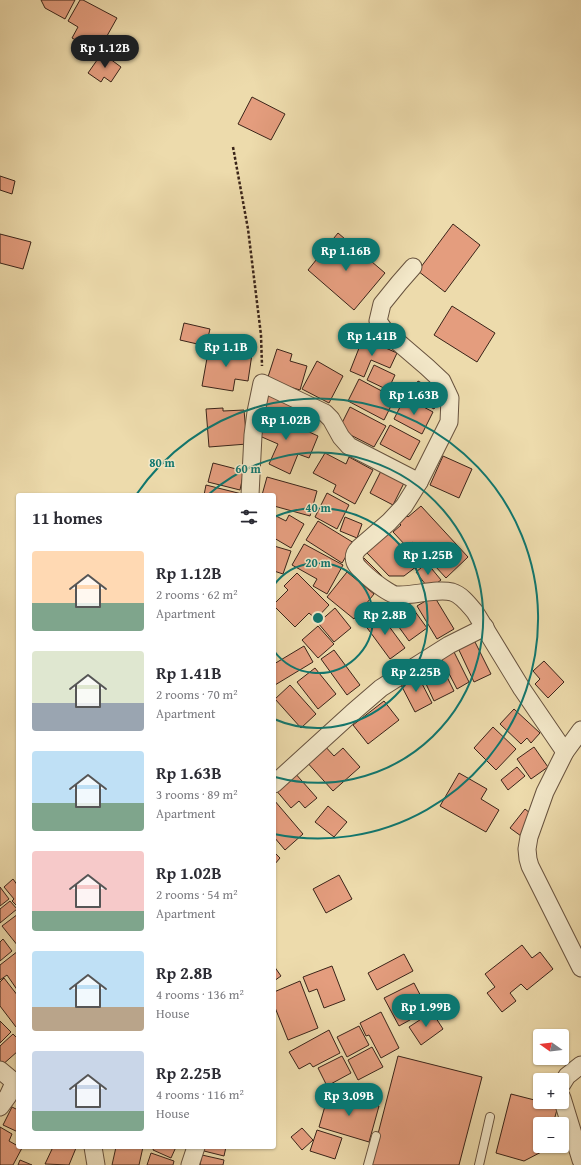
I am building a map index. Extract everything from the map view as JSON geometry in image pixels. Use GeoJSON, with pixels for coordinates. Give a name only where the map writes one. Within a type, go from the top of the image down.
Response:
{"type":"FeatureCollection","features":[{"type":"Feature","properties":{"kind":"street"},"geometry":{"type":"LineString","coordinates":[[413,267],[398,283],[382,304],[378,321],[385,331],[427,366],[442,381],[450,398],[449,422],[419,482],[404,506],[359,548],[354,556],[355,564],[367,576],[394,594],[444,591],[452,592],[459,596],[475,612],[522,689],[565,752]]}},
{"type":"Feature","properties":{"kind":"street"},"geometry":{"type":"LineString","coordinates":[[250,493],[253,435],[262,384],[325,413],[331,418],[341,437],[349,446],[419,482]]}},
{"type":"Feature","properties":{"kind":"street"},"geometry":{"type":"LineString","coordinates":[[276,782],[381,688],[449,645],[484,626]]}},
{"type":"Feature","properties":{"kind":"street"},"geometry":{"type":"LineString","coordinates":[[581,730],[565,752],[545,792],[529,837],[527,849],[528,859],[581,968]]}},
{"type":"Feature","properties":{"kind":"street"},"geometry":{"type":"LineString","coordinates":[[569,1074],[581,1065]]}},
{"type":"Feature","properties":{"kind":"street"},"geometry":{"type":"LineString","coordinates":[[0,1070],[14,1083],[8,1096],[0,1107]]}},
{"type":"Feature","properties":{"kind":"street"},"geometry":{"type":"LineString","coordinates":[[565,1109],[581,1160]]}},
{"type":"Feature","properties":{"kind":"street"},"geometry":{"type":"LineString","coordinates":[[93,1149],[96,1165]]}},
{"type":"Feature","properties":{"kind":"street"},"geometry":{"type":"LineString","coordinates":[[190,1165],[195,1149]]}},
{"type":"Feature","properties":{"kind":"lane"},"geometry":{"type":"LineString","coordinates":[[479,1165],[490,1117]]}},
{"type":"Feature","properties":{"kind":"lane"},"geometry":{"type":"LineString","coordinates":[[368,1165],[376,1136]]}},
{"type":"Feature","properties":{"kind":"path"},"geometry":{"type":"LineString","coordinates":[[233,147],[248,229],[261,335],[262,384]]}},
{"type":"Feature","properties":{"kind":"building"},"geometry":{"type":"Polygon","coordinates":[[[41,0],[75,0],[65,19],[45,8],[41,0]]]}},
{"type":"Feature","properties":{"kind":"building"},"geometry":{"type":"Polygon","coordinates":[[[80,0],[83,0],[117,18],[98,52],[72,38],[78,27],[68,21],[80,0]]]}},
{"type":"Feature","properties":{"kind":"building"},"geometry":{"type":"Polygon","coordinates":[[[102,53],[121,67],[111,82],[104,77],[101,82],[88,73],[102,53]]]}},
{"type":"Feature","properties":{"kind":"building"},"geometry":{"type":"Polygon","coordinates":[[[252,97],[285,114],[271,140],[238,124],[252,97]]]}},
{"type":"Feature","properties":{"kind":"building"},"geometry":{"type":"Polygon","coordinates":[[[0,176],[15,181],[12,194],[0,190],[0,176]]]}},
{"type":"Feature","properties":{"kind":"building"},"geometry":{"type":"Polygon","coordinates":[[[453,224],[480,245],[445,292],[418,271],[453,224]]]}},
{"type":"Feature","properties":{"kind":"building"},"geometry":{"type":"Polygon","coordinates":[[[338,233],[385,273],[354,310],[308,270],[338,233]]]}},
{"type":"Feature","properties":{"kind":"building"},"geometry":{"type":"Polygon","coordinates":[[[0,234],[31,242],[23,269],[0,263],[0,234]]]}},
{"type":"Feature","properties":{"kind":"building"},"geometry":{"type":"Polygon","coordinates":[[[452,306],[495,333],[477,362],[434,335],[452,306]]]}},
{"type":"Feature","properties":{"kind":"building"},"geometry":{"type":"Polygon","coordinates":[[[184,323],[210,329],[206,346],[180,340],[184,323]]]}},
{"type":"Feature","properties":{"kind":"building"},"geometry":{"type":"Polygon","coordinates":[[[363,338],[397,353],[390,368],[371,360],[364,377],[350,371],[363,338]]]}},
{"type":"Feature","properties":{"kind":"building"},"geometry":{"type":"Polygon","coordinates":[[[209,347],[252,354],[248,381],[235,379],[233,391],[202,386],[209,347]]]}},
{"type":"Feature","properties":{"kind":"building"},"geometry":{"type":"Polygon","coordinates":[[[277,349],[292,354],[290,361],[307,366],[300,390],[267,380],[277,349]]]}},
{"type":"Feature","properties":{"kind":"building"},"geometry":{"type":"Polygon","coordinates":[[[317,361],[343,376],[329,403],[302,389],[317,361]]]}},
{"type":"Feature","properties":{"kind":"building"},"geometry":{"type":"Polygon","coordinates":[[[374,365],[395,375],[388,390],[367,380],[374,365]]]}},
{"type":"Feature","properties":{"kind":"building"},"geometry":{"type":"Polygon","coordinates":[[[359,379],[395,398],[384,420],[348,401],[359,379]]]}},
{"type":"Feature","properties":{"kind":"building"},"geometry":{"type":"Polygon","coordinates":[[[418,381],[442,394],[434,409],[410,396],[418,381]]]}},
{"type":"Feature","properties":{"kind":"building"},"geometry":{"type":"Polygon","coordinates":[[[269,392],[318,412],[311,430],[261,409],[269,392]]]}},
{"type":"Feature","properties":{"kind":"building"},"geometry":{"type":"Polygon","coordinates":[[[405,397],[433,412],[422,434],[394,419],[405,397]]]}},
{"type":"Feature","properties":{"kind":"building"},"geometry":{"type":"Polygon","coordinates":[[[350,407],[386,426],[374,447],[339,429],[350,407]]]}},
{"type":"Feature","properties":{"kind":"building"},"geometry":{"type":"Polygon","coordinates":[[[223,408],[223,411],[244,410],[247,444],[209,447],[206,409],[223,408]]]}},
{"type":"Feature","properties":{"kind":"building"},"geometry":{"type":"Polygon","coordinates":[[[265,412],[318,436],[309,458],[298,454],[290,474],[269,464],[278,444],[255,434],[265,412]]]}},
{"type":"Feature","properties":{"kind":"building"},"geometry":{"type":"Polygon","coordinates":[[[390,425],[420,441],[410,460],[380,444],[390,425]]]}},
{"type":"Feature","properties":{"kind":"building"},"geometry":{"type":"Polygon","coordinates":[[[325,453],[346,464],[349,457],[373,470],[355,504],[333,492],[336,485],[313,473],[325,453]]]}},
{"type":"Feature","properties":{"kind":"building"},"geometry":{"type":"Polygon","coordinates":[[[443,456],[472,469],[459,498],[430,485],[443,456]]]}},
{"type":"Feature","properties":{"kind":"building"},"geometry":{"type":"Polygon","coordinates":[[[213,463],[244,471],[240,490],[208,482],[213,463]]]}},
{"type":"Feature","properties":{"kind":"building"},"geometry":{"type":"Polygon","coordinates":[[[383,467],[406,479],[393,505],[370,493],[383,467]]]}},
{"type":"Feature","properties":{"kind":"building"},"geometry":{"type":"Polygon","coordinates":[[[267,477],[317,491],[310,516],[276,507],[276,493],[263,493],[267,477]]]}},
{"type":"Feature","properties":{"kind":"building"},"geometry":{"type":"Polygon","coordinates":[[[206,485],[238,493],[204,493],[206,485]]]}},
{"type":"Feature","properties":{"kind":"building"},"geometry":{"type":"Polygon","coordinates":[[[327,493],[349,505],[337,529],[315,517],[327,493]]]}},
{"type":"Feature","properties":{"kind":"building"},"geometry":{"type":"Polygon","coordinates":[[[421,506],[468,557],[446,578],[413,542],[407,547],[393,532],[401,525],[397,521],[405,514],[408,517],[421,506]]]}},
{"type":"Feature","properties":{"kind":"building"},"geometry":{"type":"Polygon","coordinates":[[[289,515],[304,524],[291,548],[276,539],[276,516],[286,521],[289,515]]]}},
{"type":"Feature","properties":{"kind":"building"},"geometry":{"type":"Polygon","coordinates":[[[345,517],[362,524],[357,538],[340,531],[345,517]]]}},
{"type":"Feature","properties":{"kind":"building"},"geometry":{"type":"Polygon","coordinates":[[[318,521],[354,543],[342,563],[306,540],[318,521]]]}},
{"type":"Feature","properties":{"kind":"building"},"geometry":{"type":"Polygon","coordinates":[[[388,532],[406,552],[413,546],[425,560],[404,576],[389,576],[367,553],[388,532]]]}},
{"type":"Feature","properties":{"kind":"building"},"geometry":{"type":"Polygon","coordinates":[[[304,544],[343,565],[327,594],[313,586],[317,579],[292,565],[304,544]]]}},
{"type":"Feature","properties":{"kind":"building"},"geometry":{"type":"Polygon","coordinates":[[[276,547],[291,551],[283,574],[276,572],[276,547]]]}},
{"type":"Feature","properties":{"kind":"building"},"geometry":{"type":"Polygon","coordinates":[[[364,558],[382,576],[377,582],[359,564],[364,558]]]}},
{"type":"Feature","properties":{"kind":"building"},"geometry":{"type":"Polygon","coordinates":[[[427,563],[441,580],[429,589],[416,572],[427,563]]]}},
{"type":"Feature","properties":{"kind":"building"},"geometry":{"type":"Polygon","coordinates":[[[347,572],[374,594],[354,619],[327,597],[347,572]]]}},
{"type":"Feature","properties":{"kind":"building"},"geometry":{"type":"Polygon","coordinates":[[[297,573],[329,605],[316,619],[309,613],[295,627],[276,608],[276,602],[288,590],[284,586],[297,573]]]}},
{"type":"Feature","properties":{"kind":"building"},"geometry":{"type":"Polygon","coordinates":[[[434,596],[454,629],[437,639],[417,606],[434,596]]]}},
{"type":"Feature","properties":{"kind":"building"},"geometry":{"type":"Polygon","coordinates":[[[406,599],[427,628],[409,641],[388,612],[406,599]]]}},
{"type":"Feature","properties":{"kind":"building"},"geometry":{"type":"Polygon","coordinates":[[[335,608],[351,628],[334,642],[318,623],[335,608]]]}},
{"type":"Feature","properties":{"kind":"building"},"geometry":{"type":"Polygon","coordinates":[[[380,614],[405,648],[390,659],[365,625],[380,614]]]}},
{"type":"Feature","properties":{"kind":"building"},"geometry":{"type":"Polygon","coordinates":[[[318,626],[334,644],[318,658],[302,640],[318,626]]]}},
{"type":"Feature","properties":{"kind":"building"},"geometry":{"type":"Polygon","coordinates":[[[474,640],[491,674],[474,682],[458,648],[474,640]]]}},
{"type":"Feature","properties":{"kind":"building"},"geometry":{"type":"Polygon","coordinates":[[[304,646],[313,662],[276,684],[276,663],[304,646]]]}},
{"type":"Feature","properties":{"kind":"building"},"geometry":{"type":"Polygon","coordinates":[[[334,650],[360,685],[347,695],[321,659],[334,650]]]}},
{"type":"Feature","properties":{"kind":"building"},"geometry":{"type":"Polygon","coordinates":[[[454,652],[469,682],[457,689],[441,658],[454,652]]]}},
{"type":"Feature","properties":{"kind":"building"},"geometry":{"type":"Polygon","coordinates":[[[439,661],[454,691],[434,701],[420,671],[439,661]]]}},
{"type":"Feature","properties":{"kind":"building"},"geometry":{"type":"Polygon","coordinates":[[[544,661],[564,682],[548,698],[535,684],[540,679],[533,671],[544,661]]]}},
{"type":"Feature","properties":{"kind":"building"},"geometry":{"type":"Polygon","coordinates":[[[315,668],[336,694],[318,709],[297,682],[315,668]]]}},
{"type":"Feature","properties":{"kind":"building"},"geometry":{"type":"Polygon","coordinates":[[[417,674],[432,703],[415,712],[400,683],[417,674]]]}},
{"type":"Feature","properties":{"kind":"building"},"geometry":{"type":"Polygon","coordinates":[[[290,685],[316,714],[301,728],[276,700],[276,698],[290,685]]]}},
{"type":"Feature","properties":{"kind":"building"},"geometry":{"type":"Polygon","coordinates":[[[384,701],[399,720],[368,744],[353,725],[384,701]]]}},
{"type":"Feature","properties":{"kind":"building"},"geometry":{"type":"Polygon","coordinates":[[[514,709],[540,733],[531,743],[527,738],[521,744],[500,724],[514,709]]]}},
{"type":"Feature","properties":{"kind":"building"},"geometry":{"type":"Polygon","coordinates":[[[493,727],[516,749],[496,770],[474,748],[493,727]]]}},
{"type":"Feature","properties":{"kind":"building"},"geometry":{"type":"Polygon","coordinates":[[[323,744],[334,756],[343,748],[360,767],[333,791],[305,760],[323,744]]]}},
{"type":"Feature","properties":{"kind":"building"},"geometry":{"type":"Polygon","coordinates":[[[534,747],[548,767],[531,779],[517,759],[534,747]]]}},
{"type":"Feature","properties":{"kind":"building"},"geometry":{"type":"Polygon","coordinates":[[[517,767],[525,776],[508,790],[501,780],[517,767]]]}},
{"type":"Feature","properties":{"kind":"building"},"geometry":{"type":"Polygon","coordinates":[[[294,772],[317,798],[305,808],[299,801],[291,808],[276,790],[276,788],[294,772]]]}},
{"type":"Feature","properties":{"kind":"building"},"geometry":{"type":"Polygon","coordinates":[[[459,773],[487,789],[481,799],[499,810],[486,832],[440,806],[459,773]]]}},
{"type":"Feature","properties":{"kind":"building"},"geometry":{"type":"Polygon","coordinates":[[[276,802],[303,834],[285,850],[276,839],[276,802]]]}},
{"type":"Feature","properties":{"kind":"building"},"geometry":{"type":"Polygon","coordinates":[[[328,806],[347,822],[334,837],[315,822],[328,806]]]}},
{"type":"Feature","properties":{"kind":"building"},"geometry":{"type":"Polygon","coordinates":[[[525,809],[535,817],[521,836],[510,828],[525,809]]]}},
{"type":"Feature","properties":{"kind":"building"},"geometry":{"type":"Polygon","coordinates":[[[276,854],[280,858],[276,863],[276,854]]]}},
{"type":"Feature","properties":{"kind":"building"},"geometry":{"type":"Polygon","coordinates":[[[339,875],[352,899],[326,913],[313,889],[339,875]]]}},
{"type":"Feature","properties":{"kind":"building"},"geometry":{"type":"Polygon","coordinates":[[[13,879],[16,883],[16,905],[12,901],[14,899],[4,887],[13,879]]]}},
{"type":"Feature","properties":{"kind":"building"},"geometry":{"type":"Polygon","coordinates":[[[0,887],[9,899],[0,906],[0,887]]]}},
{"type":"Feature","properties":{"kind":"building"},"geometry":{"type":"Polygon","coordinates":[[[10,901],[16,908],[16,910],[0,923],[0,909],[10,901]]]}},
{"type":"Feature","properties":{"kind":"building"},"geometry":{"type":"Polygon","coordinates":[[[16,916],[16,944],[2,926],[16,916]]]}},
{"type":"Feature","properties":{"kind":"building"},"geometry":{"type":"Polygon","coordinates":[[[3,939],[12,951],[0,961],[0,942],[3,939]]]}},
{"type":"Feature","properties":{"kind":"building"},"geometry":{"type":"Polygon","coordinates":[[[522,945],[532,958],[540,952],[553,969],[527,990],[521,984],[510,993],[516,1001],[502,1012],[487,993],[495,987],[485,974],[522,945]]]}},
{"type":"Feature","properties":{"kind":"building"},"geometry":{"type":"Polygon","coordinates":[[[16,953],[16,988],[7,975],[0,980],[0,965],[16,953]]]}},
{"type":"Feature","properties":{"kind":"building"},"geometry":{"type":"Polygon","coordinates":[[[404,954],[413,971],[377,990],[368,973],[404,954]]]}},
{"type":"Feature","properties":{"kind":"building"},"geometry":{"type":"Polygon","coordinates":[[[332,966],[345,1000],[324,1008],[317,989],[309,992],[303,977],[332,966]]]}},
{"type":"Feature","properties":{"kind":"building"},"geometry":{"type":"Polygon","coordinates":[[[276,969],[281,976],[276,980],[276,969]]]}},
{"type":"Feature","properties":{"kind":"building"},"geometry":{"type":"Polygon","coordinates":[[[4,978],[16,993],[16,1027],[0,1006],[0,982],[4,978]]]}},
{"type":"Feature","properties":{"kind":"building"},"geometry":{"type":"Polygon","coordinates":[[[300,981],[318,1028],[288,1040],[276,1010],[276,991],[300,981]]]}},
{"type":"Feature","properties":{"kind":"building"},"geometry":{"type":"Polygon","coordinates":[[[414,983],[428,1010],[399,1026],[384,998],[414,983]]]}},
{"type":"Feature","properties":{"kind":"building"},"geometry":{"type":"Polygon","coordinates":[[[381,1012],[399,1048],[381,1058],[369,1035],[366,1036],[360,1023],[381,1012]]]}},
{"type":"Feature","properties":{"kind":"building"},"geometry":{"type":"Polygon","coordinates":[[[432,1012],[443,1029],[421,1045],[409,1027],[432,1012]]]}},
{"type":"Feature","properties":{"kind":"building"},"geometry":{"type":"Polygon","coordinates":[[[0,1021],[11,1032],[0,1043],[0,1021]]]}},
{"type":"Feature","properties":{"kind":"building"},"geometry":{"type":"Polygon","coordinates":[[[359,1026],[369,1045],[347,1057],[337,1037],[359,1026]]]}},
{"type":"Feature","properties":{"kind":"building"},"geometry":{"type":"Polygon","coordinates":[[[329,1030],[340,1053],[313,1067],[310,1063],[299,1069],[289,1052],[329,1030]]]}},
{"type":"Feature","properties":{"kind":"building"},"geometry":{"type":"Polygon","coordinates":[[[13,1034],[16,1037],[16,1053],[1,1066],[0,1065],[0,1046],[13,1034]]]}},
{"type":"Feature","properties":{"kind":"building"},"geometry":{"type":"Polygon","coordinates":[[[372,1047],[383,1067],[358,1080],[348,1060],[372,1047]]]}},
{"type":"Feature","properties":{"kind":"building"},"geometry":{"type":"Polygon","coordinates":[[[342,1056],[351,1073],[327,1086],[318,1068],[342,1056]]]}},
{"type":"Feature","properties":{"kind":"building"},"geometry":{"type":"Polygon","coordinates":[[[398,1056],[482,1077],[459,1165],[370,1165],[398,1056]]]}},
{"type":"Feature","properties":{"kind":"building"},"geometry":{"type":"Polygon","coordinates":[[[329,1092],[379,1106],[369,1142],[319,1127],[329,1092]]]}},
{"type":"Feature","properties":{"kind":"building"},"geometry":{"type":"Polygon","coordinates":[[[511,1094],[533,1100],[533,1109],[557,1109],[555,1117],[533,1117],[533,1153],[539,1153],[524,1161],[496,1153],[511,1094]]]}},
{"type":"Feature","properties":{"kind":"building"},"geometry":{"type":"Polygon","coordinates":[[[12,1107],[16,1109],[16,1131],[3,1125],[12,1107]]]}},
{"type":"Feature","properties":{"kind":"building"},"geometry":{"type":"Polygon","coordinates":[[[0,1127],[12,1134],[9,1141],[16,1145],[16,1149],[21,1149],[13,1165],[0,1165],[0,1127]]]}},
{"type":"Feature","properties":{"kind":"building"},"geometry":{"type":"Polygon","coordinates":[[[302,1128],[313,1140],[302,1150],[291,1137],[302,1128]]]}},
{"type":"Feature","properties":{"kind":"building"},"geometry":{"type":"Polygon","coordinates":[[[317,1130],[342,1138],[335,1159],[310,1151],[317,1130]]]}},
{"type":"Feature","properties":{"kind":"building"},"geometry":{"type":"Polygon","coordinates":[[[52,1149],[76,1149],[69,1165],[45,1164],[52,1149]]]}},
{"type":"Feature","properties":{"kind":"building"},"geometry":{"type":"Polygon","coordinates":[[[116,1149],[143,1149],[139,1165],[112,1165],[116,1149]]]}},
{"type":"Feature","properties":{"kind":"building"},"geometry":{"type":"Polygon","coordinates":[[[153,1149],[175,1149],[171,1158],[153,1149]]]}},
{"type":"Feature","properties":{"kind":"building"},"geometry":{"type":"Polygon","coordinates":[[[204,1149],[226,1149],[224,1156],[204,1151],[204,1149]]]}},
{"type":"Feature","properties":{"kind":"building"},"geometry":{"type":"Polygon","coordinates":[[[151,1153],[174,1161],[173,1165],[147,1165],[151,1153]]]}},
{"type":"Feature","properties":{"kind":"building"},"geometry":{"type":"Polygon","coordinates":[[[202,1155],[224,1160],[223,1165],[200,1165],[202,1155]]]}},
{"type":"Feature","properties":{"kind":"building"},"geometry":{"type":"Polygon","coordinates":[[[20,1160],[32,1165],[18,1165],[20,1160]]]}}]}
